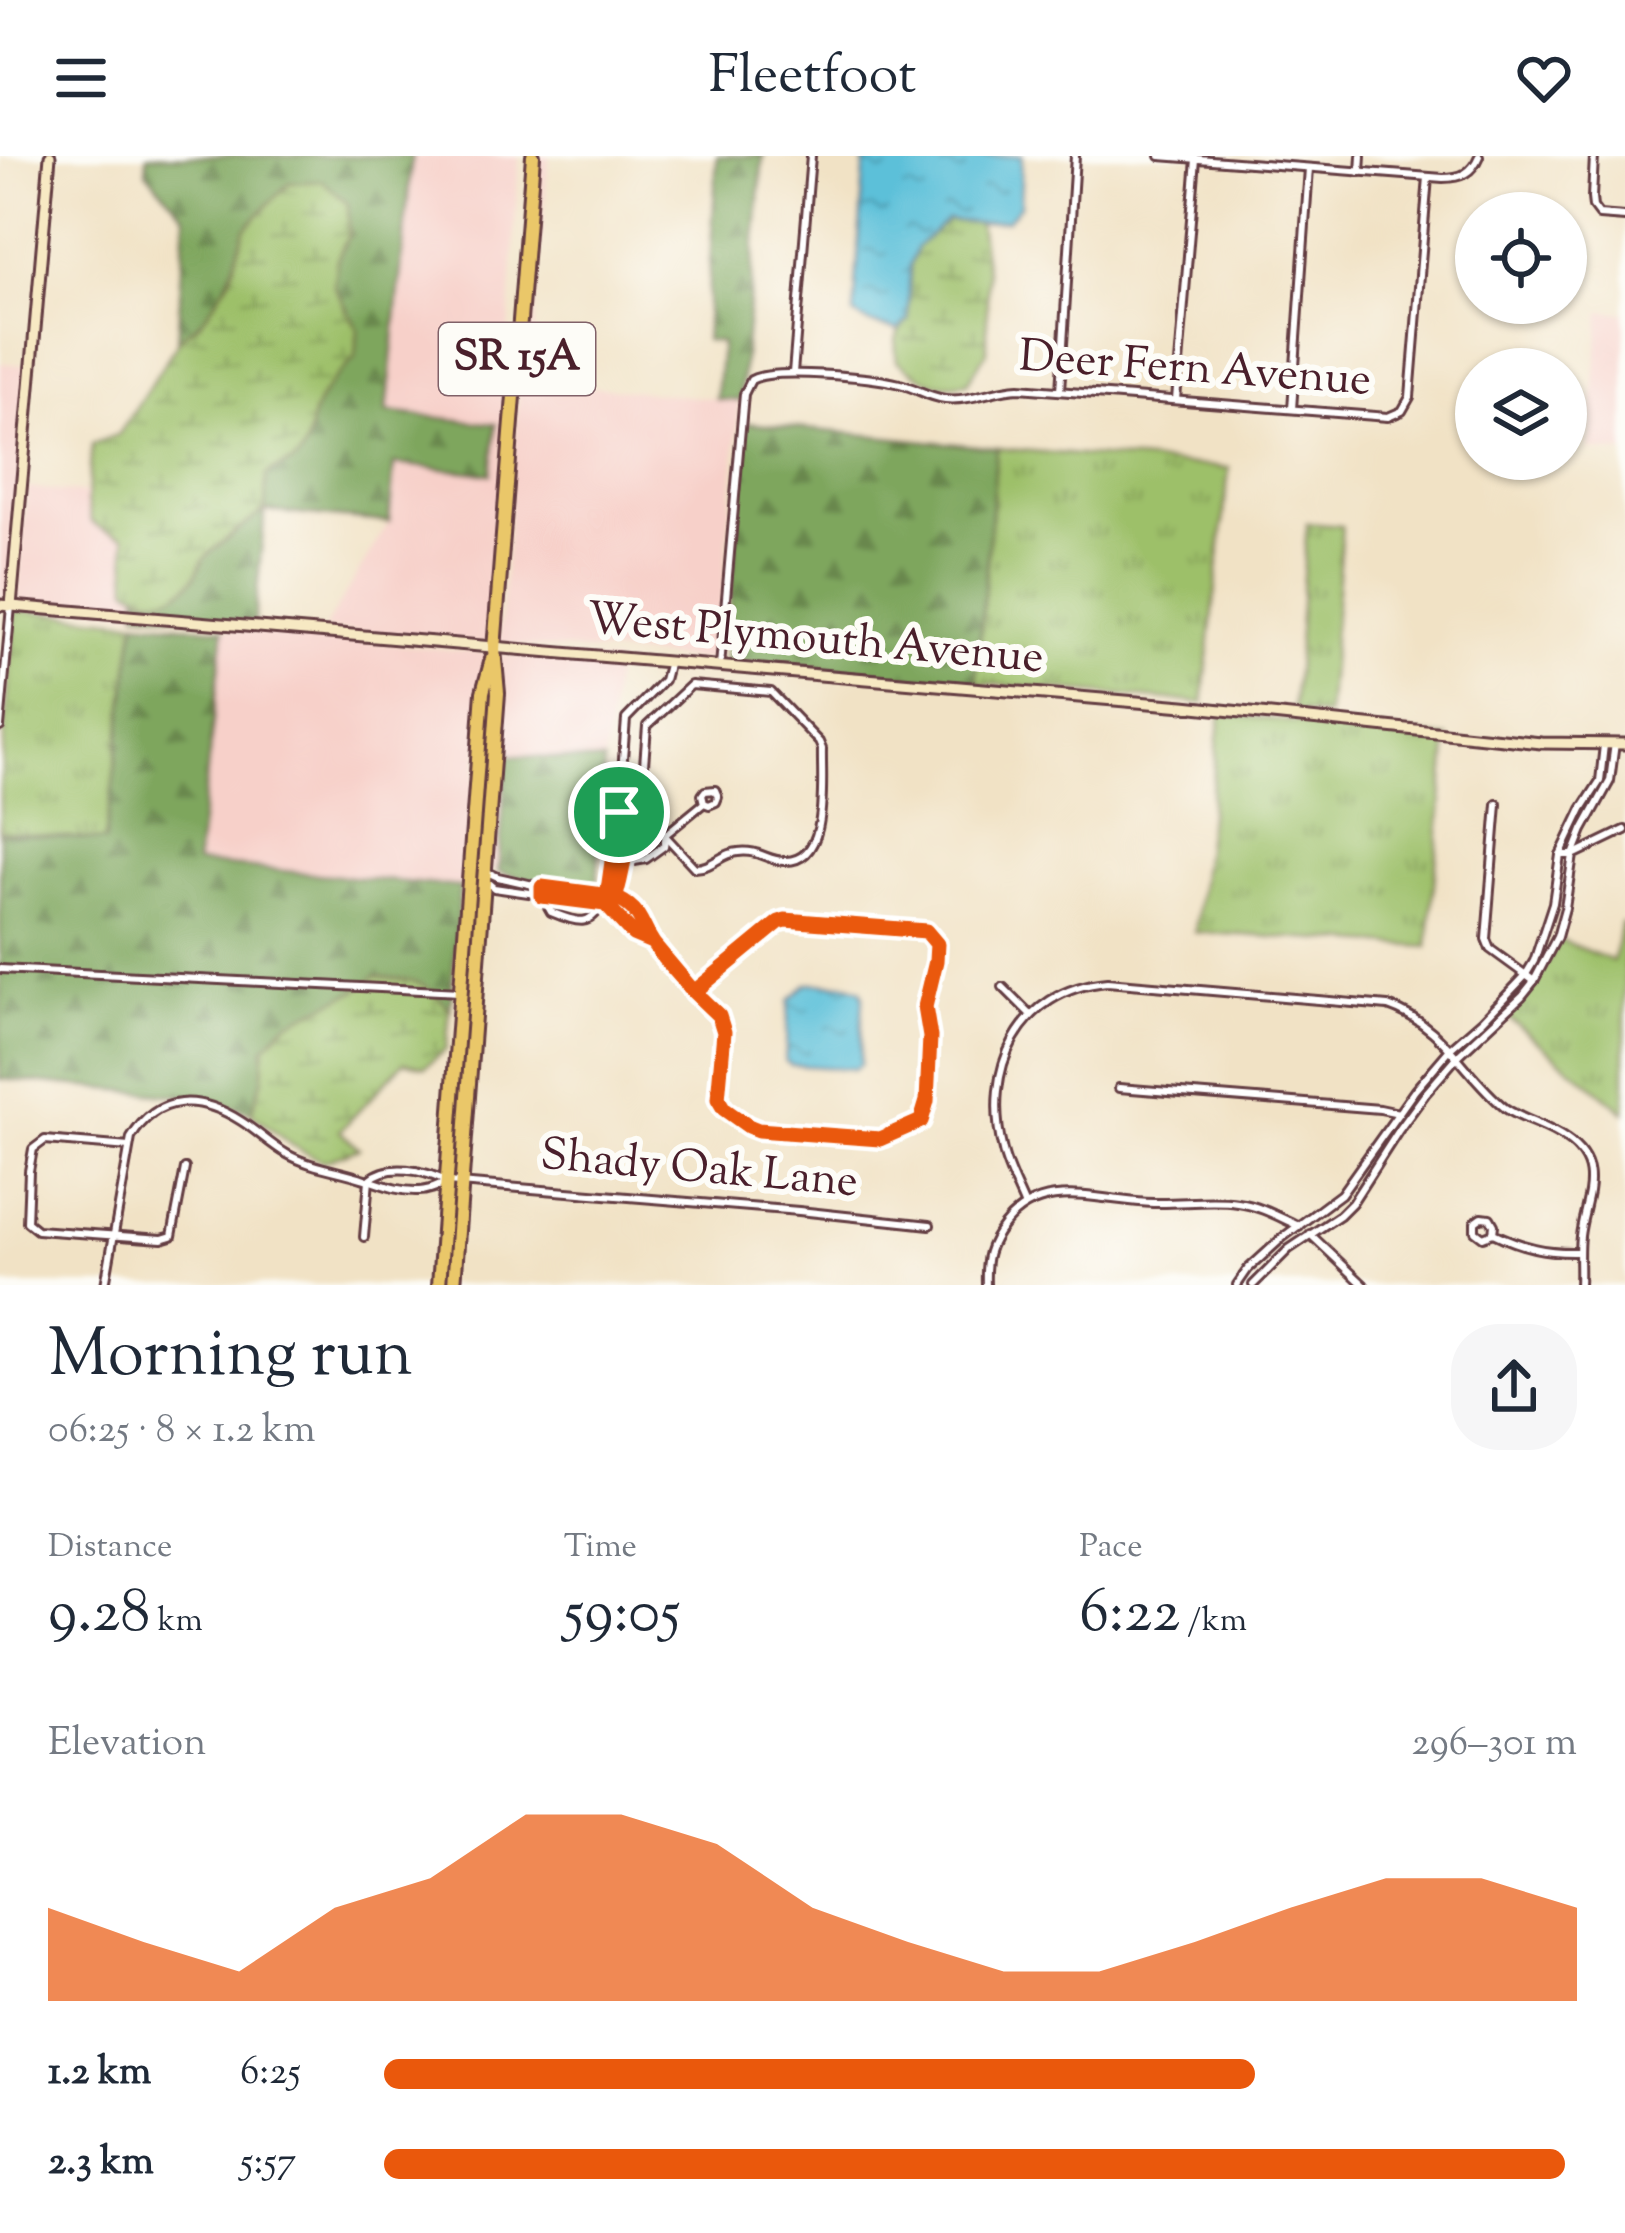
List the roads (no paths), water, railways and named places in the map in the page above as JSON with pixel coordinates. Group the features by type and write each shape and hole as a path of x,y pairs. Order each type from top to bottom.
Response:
{"highway":[{"name":"SR 15A","path":"439,1285 483,692 494,649 533,156"},
{"name":"SR 15A","path":"454,1285 499,693 494,649"},
{"path":"471,855 477,873 485,876"},
{"path":"469,878 483,904"}],"street":[{"path":"0,727 5,605 18,546 50,156"},
{"path":"793,373 811,156"},
{"path":"1060,391 1075,156"},
{"path":"1160,156 1456,178 1466,175 1479,156"},
{"path":"1360,172 1361,156"},
{"path":"1594,156 1593,207 1599,214 1625,217"},
{"path":"1176,400 1196,159"},
{"path":"1292,409 1309,168"},
{"name":"Deer Fern Avenue","path":"720,665 744,394 751,380 793,373 898,383 953,400 1000,389 1060,391 1388,417 1408,405 1428,177"},
{"name":"West Plymouth Avenue","path":"5,605 1184,706 1540,743 1615,743"},
{"path":"618,863 615,849 626,719 664,680 669,661"},
{"path":"691,685 771,692 819,742 819,833 798,858 781,861 738,851 695,868 666,833 641,804 647,726 691,685"},
{"path":"1237,1285 1282,1238 1341,1194 1450,1048 1525,976 1553,903 1561,855 1615,743"},
{"path":"1253,1285 1289,1249 1352,1203 1403,1115 1534,981 1557,937 1573,855 1610,781 1615,743"},
{"path":"615,849 625,850 666,833 704,802"},
{"path":"1497,804 1486,939 1490,949 1534,981"},
{"path":"611,896 608,890 625,850 626,826 619,812"},
{"path":"1561,855 1573,855 1625,830"},
{"path":"618,863 641,860 664,846 666,833"},
{"path":"637,845 641,860"},
{"path":"485,876 494,888 611,896 626,902 643,921 652,942 694,992 719,1016 724,1032 718,1099 748,1126 880,1139 921,1121 927,1101 930,1037 925,1007 937,944 926,931 785,920 694,992"},
{"path":"542,892 605,904 633,934 652,942"},
{"path":"542,892 551,912 581,921 596,916 611,896"},
{"path":"620,920 632,908"},
{"path":"0,969 460,992"},
{"path":"1024,1204 1002,1150 997,1096 1004,1059 1016,1031 1059,995 1107,982 1388,1006 1429,1028 1493,1098 1519,1117 1568,1139 1582,1155 1592,1190 1582,1222 1579,1285"},
{"path":"1003,987 1031,1015"},
{"path":"1119,1088 1379,1109 1403,1115"},
{"path":"105,1285 129,1147 139,1125 156,1110 176,1103 207,1104 288,1155 377,1186 420,1191 446,1182"},
{"path":"129,1147 45,1140 33,1149 27,1222 37,1230 172,1236 185,1168"},
{"path":"400,1171 400,1190"},
{"path":"364,1237 369,1180 375,1174 431,1174 446,1182"},
{"name":"Shady Oak Lane","path":"446,1182 930,1225"},
{"path":"986,1285 989,1244 1016,1209 1057,1196 1079,1195 1253,1206 1310,1234 1364,1285"},
{"path":"1493,1233 1535,1250 1579,1252"}],"water":[{"path":"865,156 1022,156 1020,206 1007,220 947,220 917,247 910,266 908,320 898,330 854,314"},
{"path":"807,983 846,984 861,990 860,1065 854,1069 785,1061 789,1001"}]}
